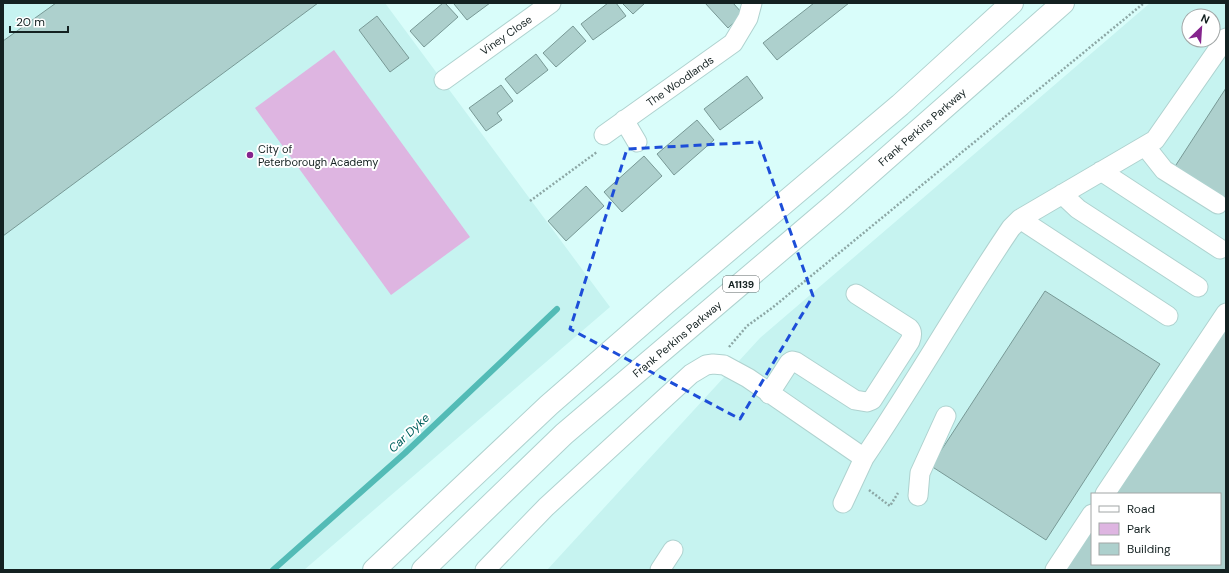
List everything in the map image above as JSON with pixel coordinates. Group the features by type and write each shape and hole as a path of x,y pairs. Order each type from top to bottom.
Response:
{"highway":[{"name":"A1139","path":"374,570 549,405 666,303 900,105 1012,3"},
{"name":"Frank Perkins Parkway","path":"423,570 564,434 836,203 1063,3"},
{"path":"1036,28 1068,3"},
{"path":"436,570 501,494"}],"street":[{"name":"Viney Close","path":"444,80 551,3"},
{"name":"The Woodlands","path":"604,135 733,43 750,11"},
{"path":"843,503 864,458 894,413 961,304 1011,228 1020,219 1155,140 1226,38"},
{"path":"624,120 638,142"},
{"path":"1145,146 1164,170 1218,204"},
{"path":"1102,171 1220,249"},
{"path":"1062,194 1078,209 1198,286"},
{"path":"1020,219 1168,316"},
{"path":"769,394 789,363 796,362 855,400 867,402 872,400 912,336 912,331 856,294"},
{"path":"1106,493 1226,314"},
{"path":"485,570 546,507 691,374 706,365 724,365 748,378 769,394 864,458"},
{"path":"918,496 920,473 946,416"},
{"path":"1055,570 1091,516"},
{"path":"660,570 673,550"}],"path":[{"path":"718,365 725,352 747,326 772,308 1144,3"},
{"path":"530,201 604,146 604,135"},
{"path":"865,495 868,489 890,506 899,492"}],"highlighted area":[{"path":"759,142 813,296 740,419 570,329 627,149"}],"shaded area":[{"name":"City of Peterborough Academy","path":"3,3 385,3 610,307 304,570 3,570"},
{"path":"1150,3 1226,3 1226,570 547,570 760,338"}],"green space":[{"path":"334,50 470,237 391,295 255,108"}],"building":[{"path":"56,3 318,3 3,236 3,41"},
{"path":"443,3 445,3 458,17 424,47 410,31"},
{"path":"490,3 467,20 454,4"},
{"path":"608,3 616,3 626,16 593,40 581,24"},
{"path":"622,3 645,3 633,14"},
{"path":"705,3 733,3 743,14 728,28"},
{"path":"814,3 849,3 777,60 763,43"},
{"path":"377,16 409,58 390,72 359,30"},
{"path":"573,26 586,41 556,67 543,53"},
{"path":"536,54 548,70 517,94 505,79"},
{"path":"747,76 763,98 720,130 704,109"},
{"path":"501,85 513,101 497,113 502,120 486,131 469,108"},
{"path":"1226,88 1226,202 1174,168"},
{"path":"697,120 714,140 674,175 657,154"},
{"path":"644,156 662,176 622,212 604,192"},
{"path":"586,186 604,206 566,241 548,221"},
{"path":"1045,291 1160,364 1046,540 931,466"},
{"path":"1226,317 1226,570 1061,570 1091,525 1091,565 1221,565 1221,493 1112,493"}],"waterway":[{"name":"Car Dyke","path":"273,570 405,453 557,309"}],"place":[{"name":"City of Peterborough Academy","path":"250,155"}]}
